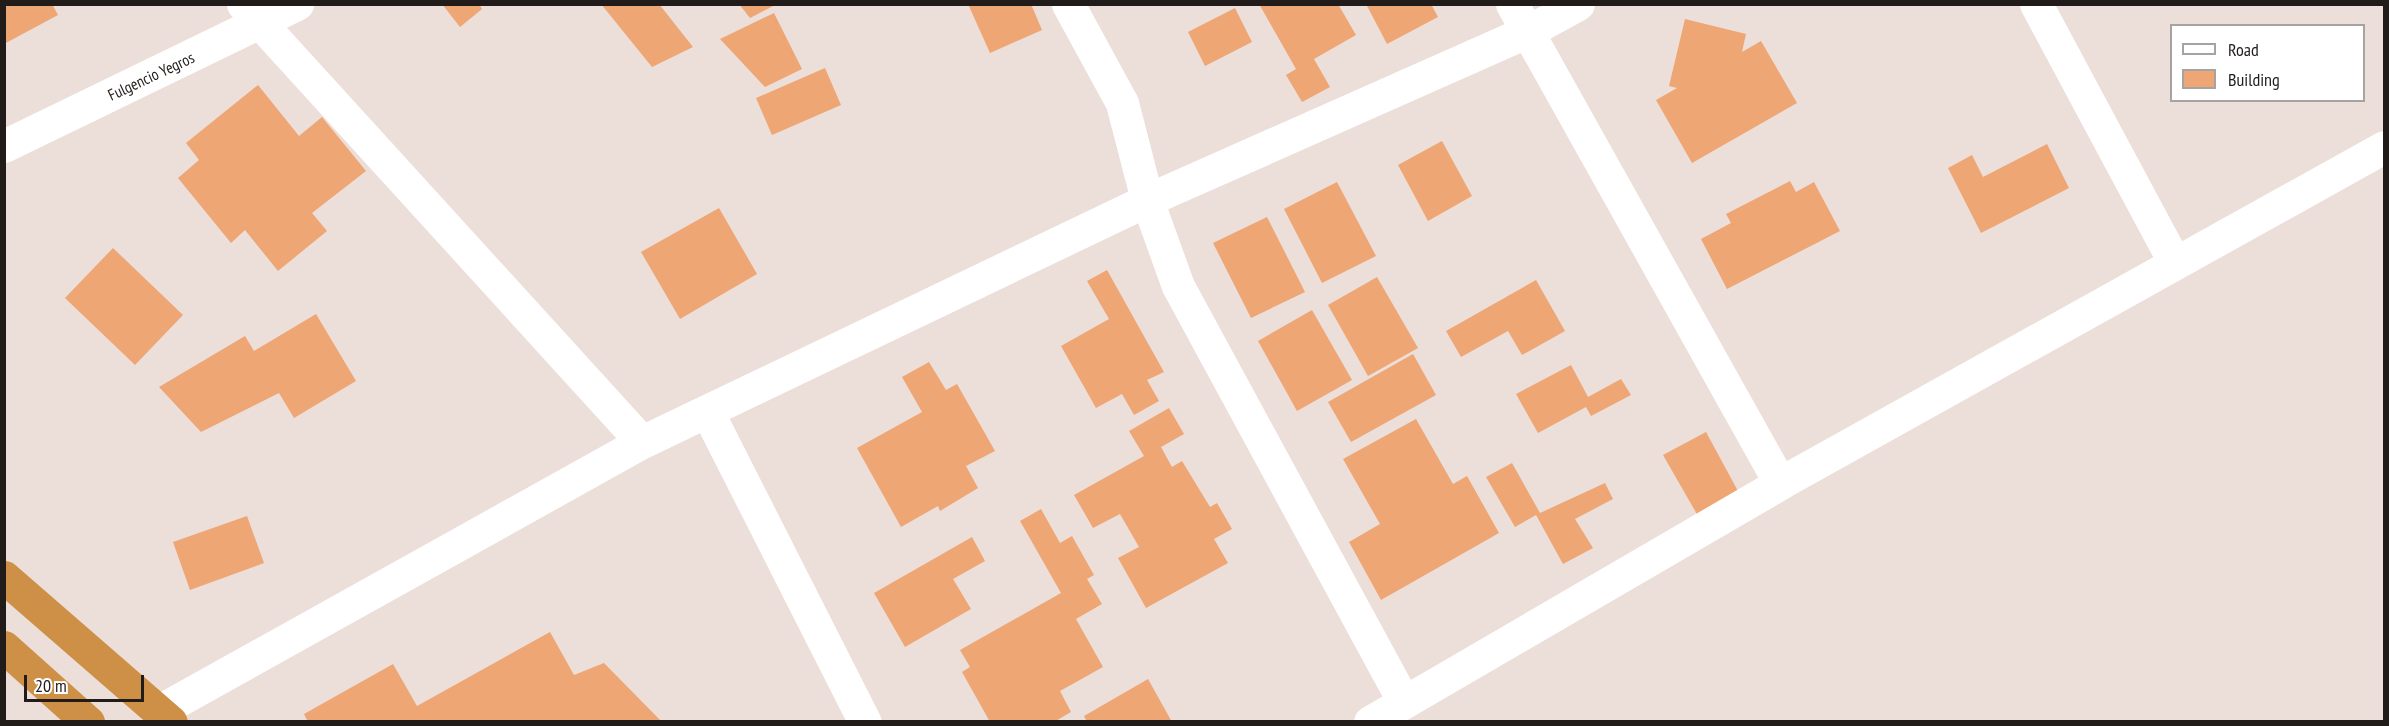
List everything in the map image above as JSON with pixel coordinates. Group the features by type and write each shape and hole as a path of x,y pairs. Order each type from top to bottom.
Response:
{"highway":[{"path":"4,577 165,716"},
{"path":"4,647 88,722"}],"street":[{"name":"Fulgencio Yegros","path":"4,146 252,14 297,4"},
{"path":"1068,4 1122,103 1147,200 1178,286 1403,700"},
{"path":"165,716 642,442 1147,200 1519,18 1578,4"},
{"path":"2036,4 2174,261"},
{"path":"252,14 642,442"},
{"path":"1519,18 1780,483"},
{"path":"1370,722 1403,700 1780,483 2174,261 2385,147"},
{"path":"707,411 865,722"}],"building":[{"path":"4,4 52,4 58,15 4,44"},
{"path":"442,4 479,4 482,9 460,27"},
{"path":"601,4 659,4 693,47 652,67"},
{"path":"739,4 777,4 750,18"},
{"path":"968,4 1031,4 1042,30 990,53"},
{"path":"1259,4 1338,4 1356,35 1314,59 1330,87 1302,102 1286,75 1296,69"},
{"path":"1366,4 1431,4 1438,17 1387,44"},
{"path":"1235,8 1252,42 1205,66 1188,32"},
{"path":"774,13 802,69 765,87 720,39"},
{"path":"1685,19 1746,34 1742,52 1761,41 1797,103 1692,163 1656,100 1677,88 1669,86"},
{"path":"825,68 841,105 772,135 756,98"},
{"path":"258,85 299,136 322,117 366,171 312,213 327,231 278,271 245,230 231,243 178,178 199,160 186,143"},
{"path":"1442,141 1472,196 1428,221 1398,165"},
{"path":"2047,144 2069,188 1981,233 1948,168 1972,155 1983,177"},
{"path":"1790,181 1796,192 1814,182 1840,231 1727,289 1701,239 1731,223 1726,214"},
{"path":"1337,182 1376,256 1322,283 1284,209"},
{"path":"719,208 757,274 680,319 641,252"},
{"path":"1267,217 1305,292 1251,318 1213,243"},
{"path":"113,248 183,315 135,365 65,298"},
{"path":"1107,270 1164,372 1147,380 1159,401 1134,415 1122,394 1096,408 1061,346 1109,319 1087,281"},
{"path":"1377,277 1418,348 1368,376 1328,305"},
{"path":"1536,280 1565,331 1522,355 1508,331 1461,357 1446,331"},
{"path":"1312,310 1352,380 1297,411 1258,341"},
{"path":"316,314 356,381 294,418 279,393 201,432 159,387 245,336 254,351"},
{"path":"1413,354 1436,395 1351,442 1328,402"},
{"path":"929,362 946,390 957,384 995,451 966,466 978,488 940,511 938,506 901,527 857,448 922,412 902,377"},
{"path":"1571,365 1588,397 1621,379 1631,395 1591,416 1586,407 1538,433 1516,394"},
{"path":"1169,408 1184,434 1161,447 1172,467 1182,461 1210,507 1217,503 1232,529 1214,539 1228,563 1146,608 1118,558 1139,547 1120,514 1093,528 1074,495 1144,456 1129,431"},
{"path":"1416,419 1453,484 1467,476 1499,533 1381,600 1349,542 1380,524 1343,459"},
{"path":"1706,432 1739,493 1698,516 1663,455"},
{"path":"1512,463 1540,513 1605,483 1613,499 1575,519 1593,548 1563,564 1536,515 1515,527 1486,477"},
{"path":"1041,509 1060,543 1072,536 1094,575 1087,579 1102,604 1076,619 1103,667 1060,691 1071,712 1054,722 990,722 962,672 970,667 960,650 1061,593 1020,521"},
{"path":"247,516 264,563 190,590 173,542"},
{"path":"972,537 985,561 953,579 971,609 905,647 874,593"},
{"path":"550,632 574,675 604,663 662,722 308,722 304,714 393,664 417,706"},
{"path":"1148,679 1172,722 1087,722 1084,716"}]}
